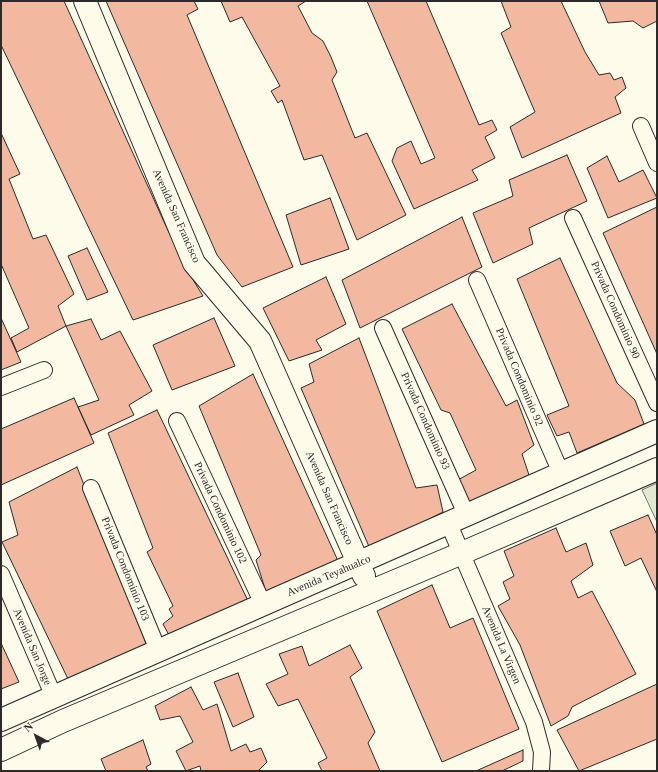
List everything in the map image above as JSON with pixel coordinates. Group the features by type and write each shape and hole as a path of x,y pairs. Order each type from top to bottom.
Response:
{"main road":[{"name":"Avenida San Francisco","path":"85,1 194,263 260,341 370,592"},
{"name":"Avenida Teyahualco","path":"1,720 657,431"},
{"path":"1,750 62,721 370,592 657,469"}],"street":[{"path":"641,126 657,163"},
{"name":"Privada Condominio 90","path":"573,218 657,403"},
{"name":"Privada Condominio 92","path":"477,280 561,473"},
{"name":"Privada Condominio 93","path":"383,328 457,518"},
{"path":"1,387 44,370"},
{"name":"Privada Condominio 102","path":"176,421 263,604"},
{"name":"Privada Condominio 103","path":"91,488 158,650"},
{"name":"Avenida La Virgen","path":"457,518 462,553 534,722 542,752 540,771"},
{"name":"Avenida San Jorge","path":"1,574 54,697"}],"green space":[{"path":"657,483 657,522 642,490"}],"building":[{"path":"1,1 64,1 165,224 187,270 203,296 133,320 1,45"},
{"path":"106,1 194,1 198,9 187,15 293,267 242,287 217,255"},
{"path":"221,1 306,1 298,6 312,33 323,41 331,57 337,72 332,80 355,138 367,133 406,215 357,240 322,155 304,160 282,100 278,103 271,91 280,86 242,17 230,22"},
{"path":"367,1 426,1 479,125 492,120 497,130 485,137 495,158 472,170 478,180 414,209 392,161 397,148 411,141 421,164 435,158"},
{"path":"501,1 561,1 585,52 599,75 610,73 614,80 622,77 626,88 615,97 621,113 522,158 510,127 535,112 501,33 511,27"},
{"path":"599,1 657,1 657,21 643,28 633,21 608,23"},
{"path":"1,133 20,174 9,179 33,239 46,235 74,294 58,306 66,326 17,352 11,338 29,328 1,264"},
{"path":"567,155 587,201 529,228 533,244 493,263 473,213 513,196 509,180"},
{"path":"607,156 619,182 643,170 657,198 608,218 587,168"},
{"path":"330,198 349,249 301,265 286,215"},
{"path":"657,207 657,354 603,233"},
{"path":"462,217 482,267 360,328 342,280"},
{"path":"87,248 108,292 87,300 68,256"},
{"path":"560,258 617,383 635,400 644,424 577,453 569,432 557,436 547,415 569,406 517,279"},
{"path":"326,277 346,324 316,340 322,350 289,361 263,308"},
{"path":"452,304 506,406 517,400 534,445 522,454 529,475 467,505 456,481 476,470 450,413 441,410 402,329"},
{"path":"1,318 21,362 1,370"},
{"path":"214,318 235,366 172,390 153,345"},
{"path":"91,319 101,340 120,331 152,391 129,405 134,415 91,435 78,407 99,400 66,326"},
{"path":"359,338 416,488 437,485 443,512 370,549 301,388 314,382 309,364"},
{"path":"253,374 339,563 267,595 256,560 261,555 199,406"},
{"path":"74,398 94,443 1,485 1,429"},
{"path":"157,410 249,603 170,637 163,624 173,616 169,609 173,606 147,552 153,548 108,433"},
{"path":"77,467 147,646 68,679 2,542 18,535 9,502"},
{"path":"648,515 657,535 657,592 641,558 625,566 610,531"},
{"path":"556,528 566,552 586,543 593,565 571,581 578,598 592,591 636,674 572,707 568,716 551,726 520,645 498,606 510,599 503,582 514,576 504,551"},
{"path":"432,585 450,628 473,618 519,729 442,762 377,611"},
{"path":"1,643 19,682 1,689"},
{"path":"350,645 362,668 350,677 375,732 368,743 380,771 322,771 318,763 327,758 298,699 278,706 266,684 288,674 279,654 302,646 309,666"},
{"path":"238,673 254,717 233,727 214,682"},
{"path":"657,684 657,739 579,771 557,730"},
{"path":"191,687 203,710 217,704 231,751 246,744 250,752 261,748 267,762 258,771 201,771 200,766 186,771 176,751 193,742 180,716 160,720 155,706"},
{"path":"143,740 151,764 146,767 148,771 106,771 101,759"},
{"path":"523,750 523,761 502,771 476,771"}]}
